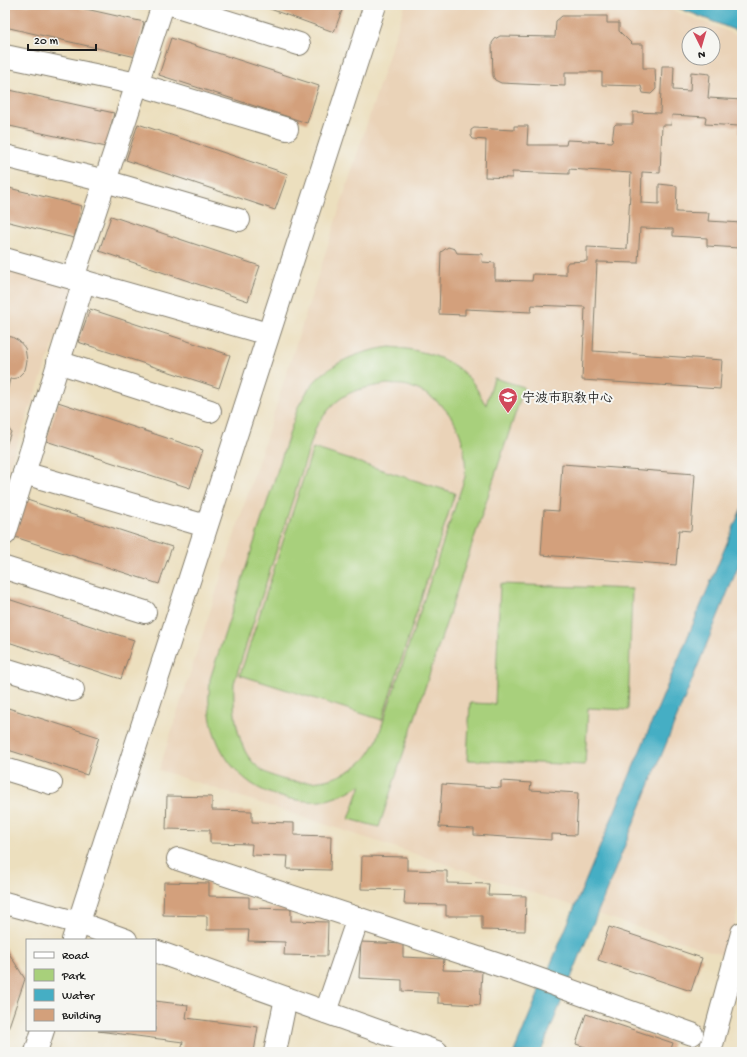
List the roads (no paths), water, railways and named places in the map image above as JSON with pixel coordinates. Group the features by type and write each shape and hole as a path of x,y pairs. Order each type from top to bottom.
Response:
{"street":[{"path":"5,534 10,503 24,473 58,362 105,180 163,5"},
{"path":"174,5 299,44"},
{"path":"76,932 375,5"},
{"path":"5,56 137,84 287,129"},
{"path":"5,156 105,180 239,220"},
{"path":"5,259 268,334"},
{"path":"58,362 210,411"},
{"path":"24,473 206,526"},
{"path":"5,568 145,612"},
{"path":"5,669 73,690"},
{"path":"5,769 51,783"},
{"path":"178,858 536,978 692,1034"},
{"path":"5,903 76,932 120,939"},
{"path":"326,1012 358,918"},
{"path":"710,1052 742,933"},
{"path":"156,950 437,1052"},
{"path":"275,1052 286,998"},
{"path":"36,1052 43,1031"}],"water":[{"path":"671,5 742,5 742,33"},
{"path":"742,507 742,557 541,1052 514,1052"}],"place":[{"name":"宁波市职教中心","path":"508,414"}]}
